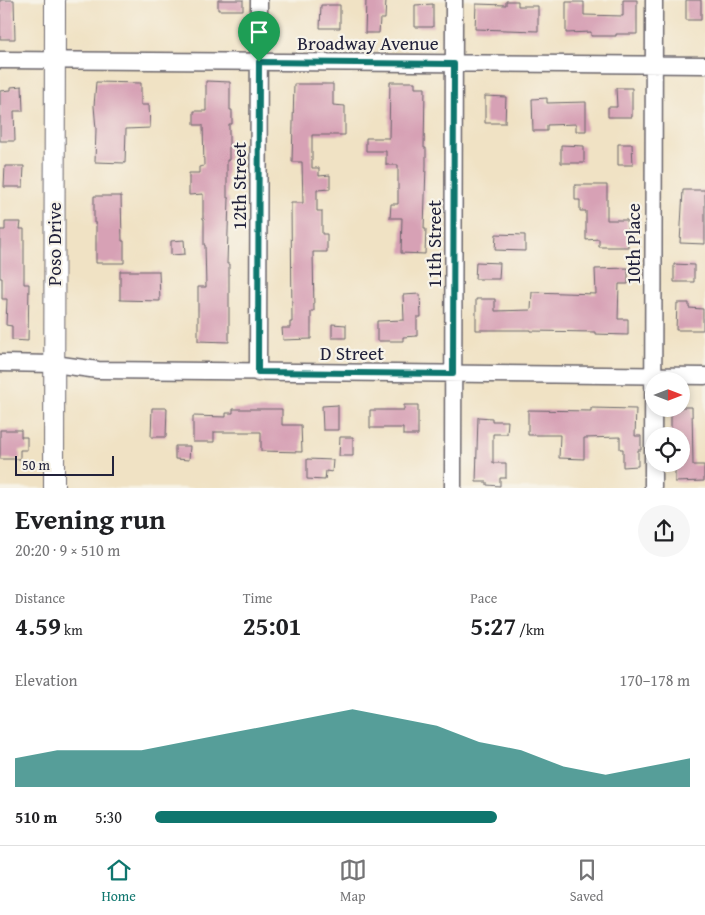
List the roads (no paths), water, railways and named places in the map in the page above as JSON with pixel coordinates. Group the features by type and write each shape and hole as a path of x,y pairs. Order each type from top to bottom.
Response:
{"main road":[{"name":"Poso Drive","path":"54,488 55,0"}],"street":[{"name":"12th Street","path":"258,372 259,0"},
{"name":"11th Street","path":"453,488 454,0"},
{"name":"10th Place","path":"653,372 654,0"},
{"name":"Broadway Avenue","path":"0,60 705,65"},
{"name":"D Street","path":"0,363 54,364 98,370 645,375"},
{"name":"D Street","path":"690,376 705,376"},
{"name":"10th Place","path":"653,418 653,488"}]}
